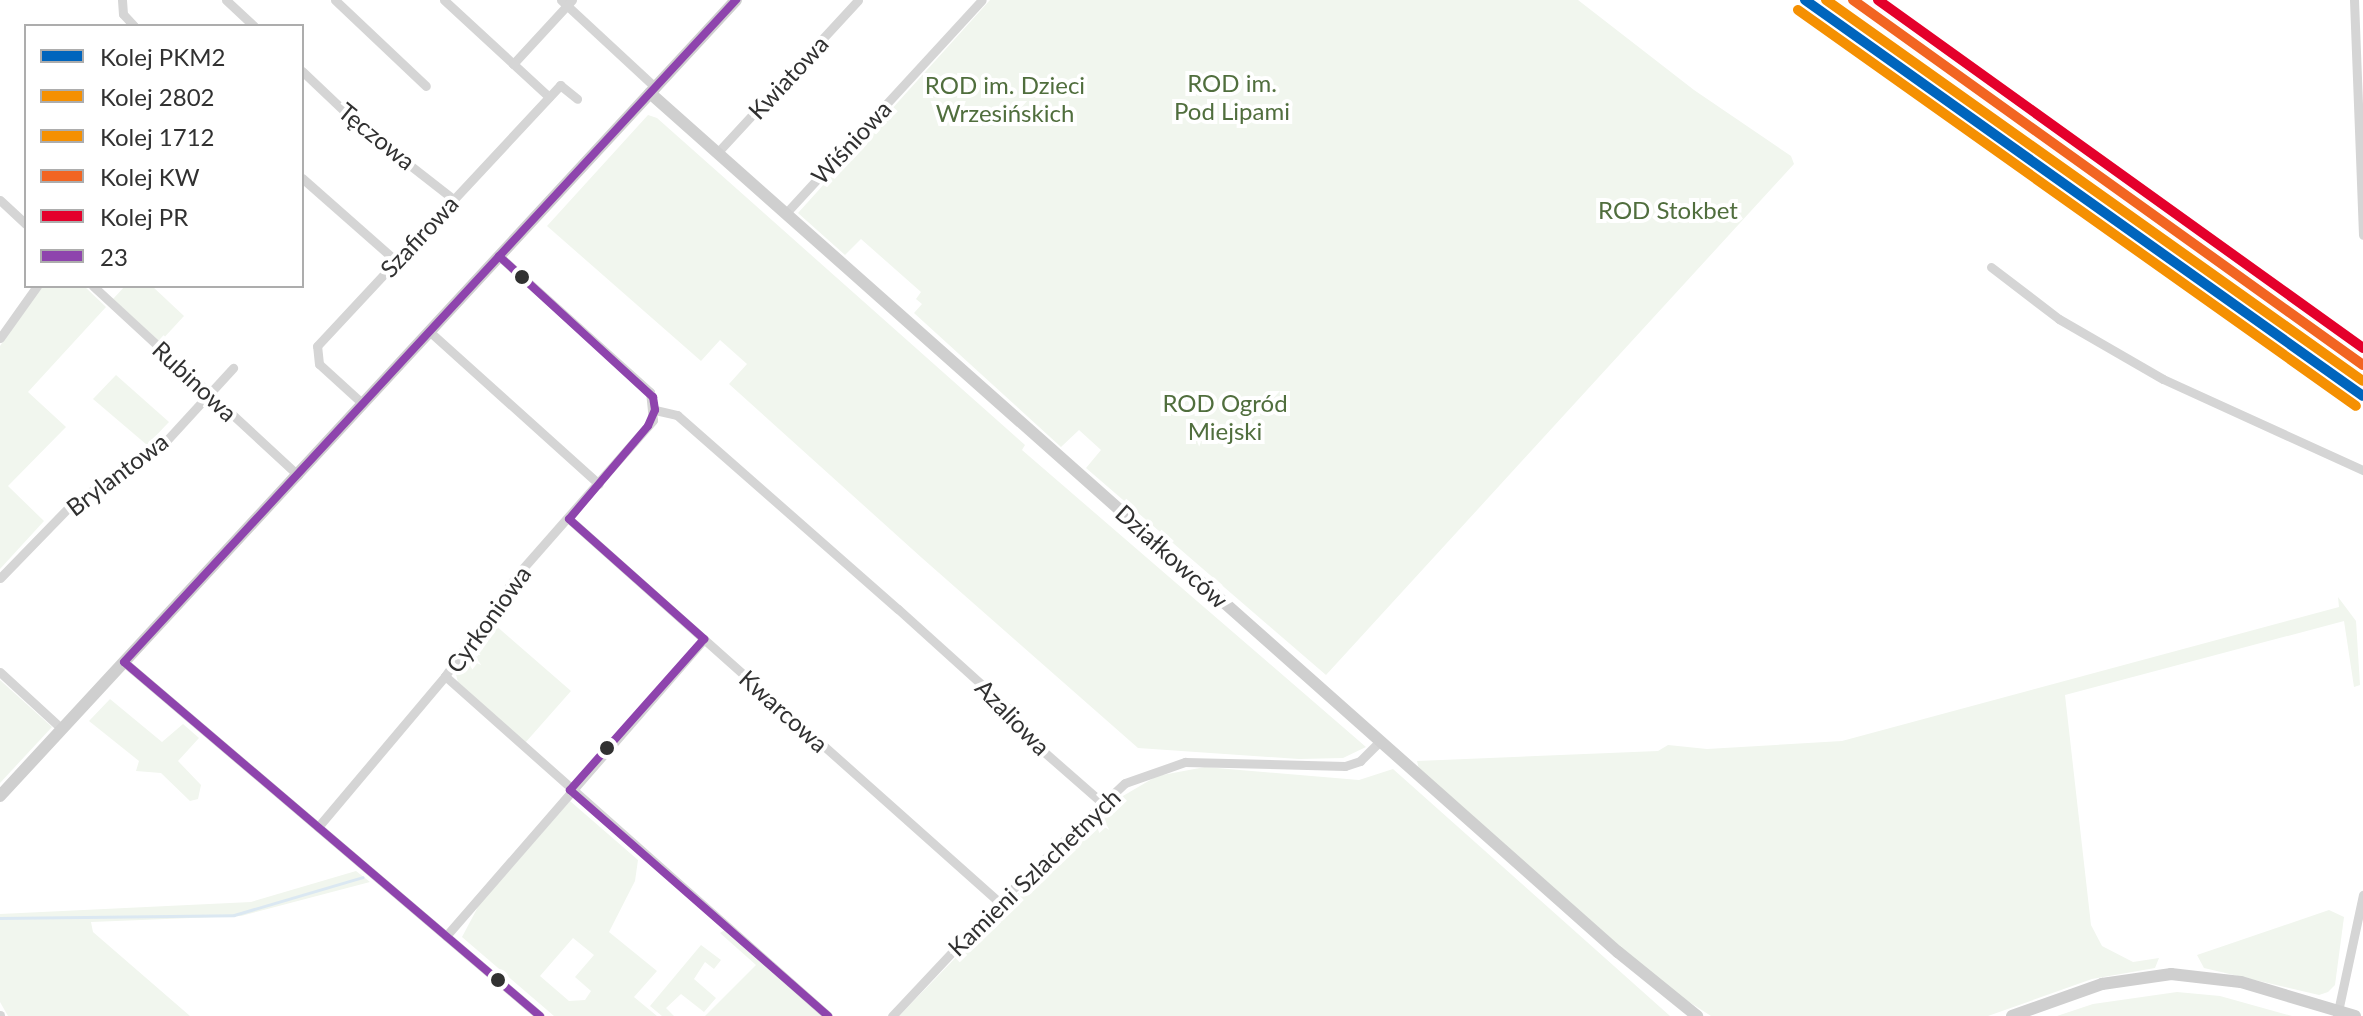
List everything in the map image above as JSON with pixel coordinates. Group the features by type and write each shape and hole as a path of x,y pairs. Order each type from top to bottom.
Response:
{"street":[{"path":"122,0 123,14 132,24"},
{"path":"226,0 252,24"},
{"path":"335,0 426,86"},
{"path":"444,0 549,97 560,85 577,99"},
{"path":"0,796 736,0"},
{"name":"Kwiatowa","path":"717,153 858,0"},
{"name":"Wiśniowa","path":"786,213 982,0"},
{"path":"2354,0 2363,235"},
{"path":"513,64 567,2 652,90"},
{"name":"Tęczowa","path":"304,73 361,127 453,199"},
{"name":"Działkowców","path":"652,90 717,153 1380,741 1697,1016"},
{"name":"Szafirowa","path":"363,404 319,364 314,352 549,97"},
{"path":"304,180 396,261"},
{"path":"0,200 24,222"},
{"path":"499,256 650,392 655,410"},
{"path":"1991,267 2059,319 2163,379 2363,470"},
{"path":"0,338 36,288"},
{"name":"Rubinowa","path":"95,288 298,475"},
{"path":"430,332 599,484"},
{"name":"Brylantowa","path":"0,578 71,505 144,459 233,368"},
{"name":"Cyrkoniowa","path":"318,827 445,676 517,575 648,426 655,410"},
{"name":"Azaliowa","path":"655,410 677,415 875,588 1011,711 1027,737 1100,801"},
{"name":"Kwarcowa","path":"569,519 999,902"},
{"path":"446,936 704,639"},
{"path":"124,662 540,1016"},
{"path":"0,672 62,729"},
{"path":"445,676 828,1016"},
{"name":"Kamieni Szlachetnych","path":"892,1016 1100,801 1125,783 1185,762 1331,768 1360,761 1380,741"},
{"path":"2338,1014 2363,895"},
{"path":"2012,1016 2102,984 2171,974 2241,982 2338,1014 2355,1016"}],"green space":[{"path":"990,0 1578,0 1694,90 1791,156 1794,164 1326,675 1086,468 1101,450 1079,430 1061,447 914,313 922,304 916,299 921,292 861,239 845,255 798,213"},
{"path":"648,115 657,118 1025,445 1022,450 1366,747 1343,758 1299,759 1138,748 922,558 729,384 747,364 720,340 701,361 547,226"},
{"path":"41,288 86,288 106,307 28,392 66,427 8,486 44,521 0,569 0,346"},
{"path":"123,288 154,288 184,316 160,342 113,299"},
{"path":"116,375 169,422 147,445 93,399"},
{"path":"515,585 519,588 494,624 571,691 525,743 458,682 455,671"},
{"path":"2338,597 2356,621 2360,685 2354,687 2344,621 2065,695 2091,925 2102,946 2133,962 2159,958 2155,968 2092,979 1988,1016 1711,1016 1666,987 1419,769 1417,761 1658,751 1668,745 1707,749 1842,741 2339,607"},
{"path":"0,680 52,727 0,783"},
{"path":"110,699 162,742 183,724 199,738 178,761 201,785 198,799 190,801 161,773 136,771 139,761 89,721"},
{"path":"1205,767 1359,780 1393,769 1670,1016 899,1016 1099,810 1157,776"},
{"path":"570,801 638,860 635,881 609,932 657,971 634,997 657,1016 554,1016 462,937 479,905","holes":["573,938 594,955 575,977 591,991 585,1000 569,1001 540,976"]},
{"path":"356,871 370,882 241,916 91,922 93,932 190,1016 8,1016 0,1002 0,914 251,902"},
{"path":"2329,910 2344,917 2335,985 2328,992 2319,995 2204,968 2197,955"},
{"path":"725,930 825,1016 705,1016 756,965 720,933"},
{"path":"701,945 721,960 714,969 705,962 694,979 716,998 704,1012 681,994 666,1008 674,1016 662,1016 650,1006"},
{"path":"2177,992 2220,996 2292,1016 2057,1016 2093,1004"}],"waterway":[{"path":"0,918 234,915 363,877"}],"rail line":[{"name":"PKM2","path":"1805,0 2363,396"},
{"name":"1712","path":"1826,0 2363,381"},
{"name":"KW","path":"1853,0 2363,365"},
{"name":"PR","path":"1878,0 2363,348"},
{"name":"2802","path":"1798,10 2356,406"}],"transit line":[{"name":"23","path":"540,1016 124,662 736,0"},
{"name":"23","path":"499,256 653,397 655,410 648,426 569,519 704,639 570,790 828,1016"}],"park label":[{"name":"ROD im. Pod Lipami","path":"1232,97"},
{"name":"ROD im. Dzieci Wrzesińskich","path":"1005,99"},
{"name":"ROD Stokbet","path":"1668,210"},
{"name":"ROD Ogród Miejski","path":"1225,417"}]}
